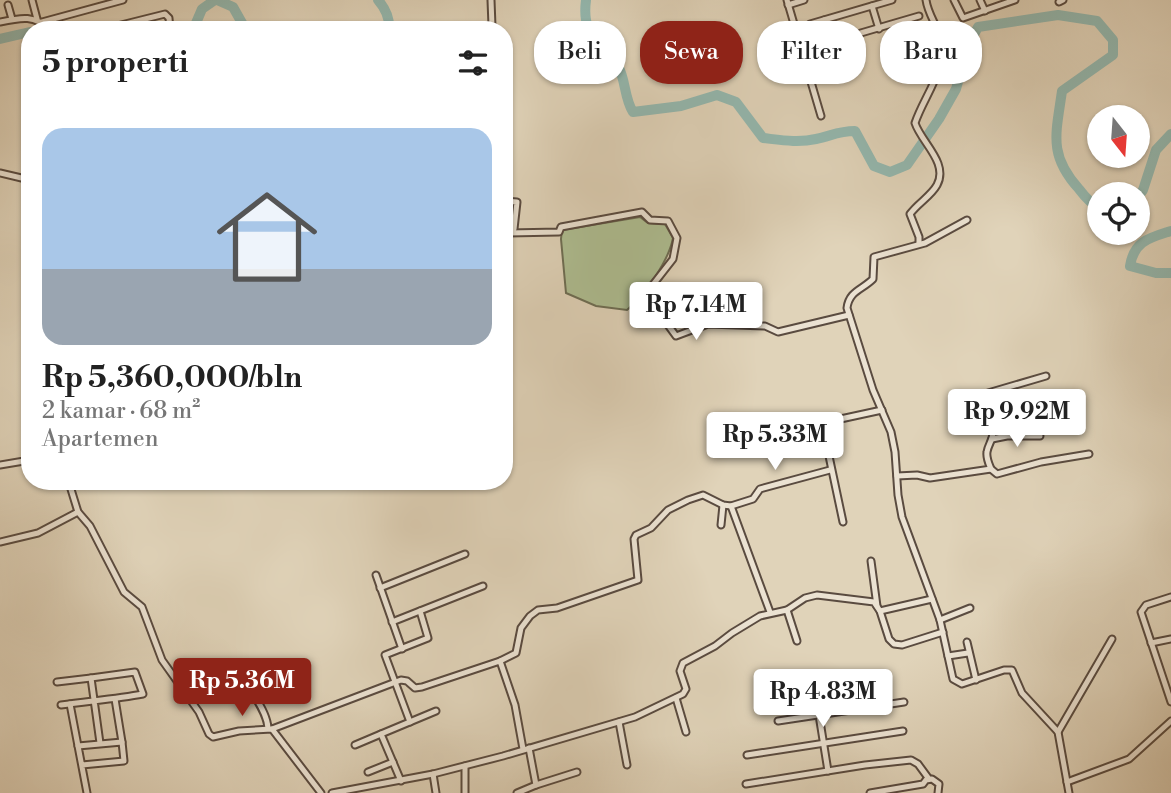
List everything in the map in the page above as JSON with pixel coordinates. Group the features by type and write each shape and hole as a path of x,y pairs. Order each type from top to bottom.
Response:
{"street":[{"path":"32,0 39,20"},
{"path":"0,22 12,19 39,20 123,0"},
{"path":"491,0 492,21"},
{"path":"793,21 788,2 804,0"},
{"path":"820,21 892,0"},
{"path":"919,243 910,214 940,178 938,162 920,135 915,120 935,84 941,47 926,0"},
{"path":"954,0 963,18 1012,1"},
{"path":"980,0 985,11"},
{"path":"8,5 12,19"},
{"path":"872,6 879,29"},
{"path":"135,21 165,13 169,21"},
{"path":"866,32 919,16"},
{"path":"811,84 821,116"},
{"path":"0,173 21,178"},
{"path":"513,202 517,202 514,229"},
{"path":"513,233 559,232 561,227 642,212 650,220 668,221 677,238 673,259 648,291 652,303 676,336 708,324 765,326 778,332 849,315"},
{"path":"967,220 934,239 874,257 873,279 849,298 847,308 873,390 891,432 902,517 940,620 955,681 962,684 1011,669 1025,698 1058,732 1069,793"},
{"path":"990,469 987,452 992,439 990,424 979,410 977,399 1046,376"},
{"path":"844,522 830,470 822,423 882,410"},
{"path":"992,439 1040,436"},
{"path":"897,476 917,475 930,478 990,469 997,474 1041,461 1089,454"},
{"path":"0,465 21,462"},
{"path":"71,490 78,512 90,527 121,588 142,607 162,660 199,712 210,736 270,729 395,682 405,680 415,688 422,687 500,661 516,653 521,628 538,610 557,608 638,580 634,539 636,535 651,528 668,510 703,495 731,506 752,499 760,489 830,470"},
{"path":"720,525 723,505"},
{"path":"731,506 770,612"},
{"path":"0,542 44,531 78,512"},
{"path":"380,588 465,554"},
{"path":"871,561 878,608 889,639 902,645 943,632"},
{"path":"376,575 401,649"},
{"path":"392,622 483,586"},
{"path":"332,793 433,774 619,722 683,694 686,689 680,671 683,663 715,646 746,623 770,612 787,610 813,595 866,600 878,608 932,599"},
{"path":"1171,597 1146,605 1141,610 1171,702"},
{"path":"940,620 970,608"},
{"path":"787,610 797,641"},
{"path":"410,722 385,655 428,638 420,611"},
{"path":"1058,732 1112,639"},
{"path":"1151,643 1171,639"},
{"path":"967,642 976,680"},
{"path":"948,656 968,653"},
{"path":"500,661 515,705 536,785"},
{"path":"57,682 135,672 143,694 61,705"},
{"path":"227,672 239,676 266,715 270,729 321,793"},
{"path":"91,678 100,743"},
{"path":"676,698 686,732"},
{"path":"115,699 124,761"},
{"path":"778,721 904,702"},
{"path":"70,704 87,793"},
{"path":"355,745 436,711"},
{"path":"819,715 828,771"},
{"path":"1067,782 1129,759 1171,721"},
{"path":"619,722 627,765"},
{"path":"747,755 903,731"},
{"path":"381,734 401,781"},
{"path":"78,746 122,742"},
{"path":"746,784 911,760 918,764 929,779 939,784 938,793"},
{"path":"82,765 132,761"},
{"path":"368,772 393,762"},
{"path":"465,766 465,793"},
{"path":"517,793 577,772"},
{"path":"433,774 436,793"},
{"path":"870,793 923,784 929,779"},
{"path":"923,784 923,792"}],"green space":[{"path":"640,217 648,223 665,224 673,238 661,266 634,304 627,310 596,306 566,293 562,230"}],"waterway":[{"path":"197,21 202,9 215,0"},
{"path":"217,0 233,7 241,21"},
{"path":"378,0 389,21"},
{"path":"586,0 585,13 590,31 618,66 633,112 681,106 717,95 736,102 763,138 803,141 855,131 874,166 890,172 907,165 939,119 956,89 968,46 978,27 1058,15 1097,21 1113,40 1113,55 1062,91 1057,132 1058,154 1062,165 1087,199"},
{"path":"0,39 21,34"},
{"path":"1146,182 1156,150 1171,134"},
{"path":"1171,231 1139,246 1130,266 1156,273 1171,273"}]}
